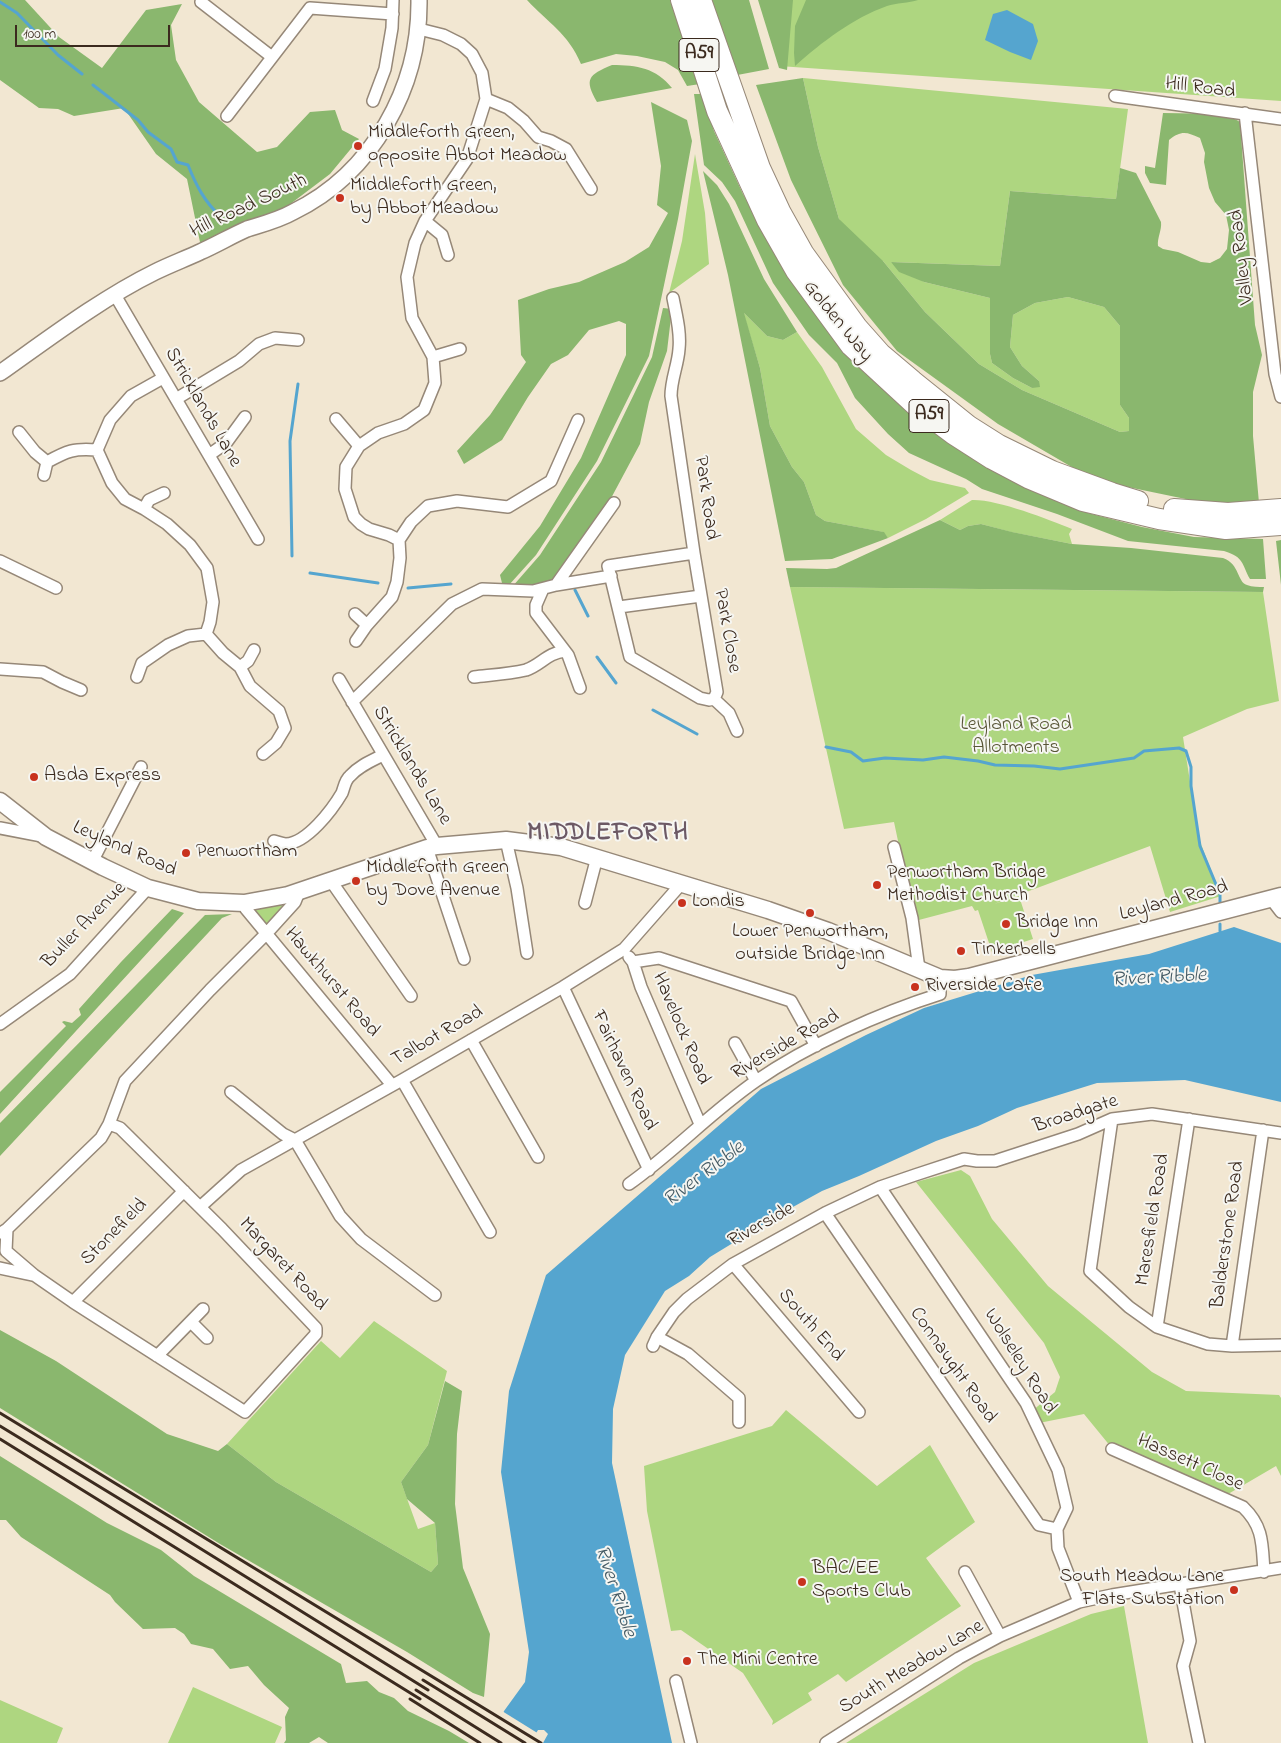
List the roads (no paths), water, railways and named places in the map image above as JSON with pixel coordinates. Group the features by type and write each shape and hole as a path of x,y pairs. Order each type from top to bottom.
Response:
{"highway":[{"name":"Golden Way","path":"681,0 717,111 767,220 781,246 796,271 851,346 917,407 953,434 992,459 1028,478 1083,501 1159,519 1226,529 1281,524"},
{"name":"Golden Way","path":"701,0 760,168 780,211 804,254 857,327 881,354 969,426 999,445 1052,471 1112,493 1164,508 1228,513 1281,508"}],"main road":[{"name":"Leyland Road","path":"0,801 46,837 92,862 148,888 198,901 244,903 298,892 432,847 506,840 561,847 768,910 828,931 940,978 955,979 969,977 1276,897"}],"street":[{"path":"373,101 386,69 394,14 393,0"},
{"name":"Hill Road South","path":"0,373 115,295 154,272 246,230 293,213 324,194 351,172 374,144 393,114 412,66 419,29 420,0"},
{"path":"201,2 272,57"},
{"path":"227,116 310,4 394,14"},
{"path":"400,540 370,529 354,517 345,489 346,467 359,446 378,433 404,424 424,410 435,383 433,357 412,318 407,277 415,243 425,221 467,159 486,99 482,73 472,54 460,44 443,35 419,29"},
{"name":"Hill Road","path":"1115,96 1281,119"},
{"path":"486,99 508,108 524,121 538,137 566,149 591,189"},
{"name":"Valley Road","path":"1245,113 1275,374 1281,397"},
{"path":"425,221 442,235 448,255"},
{"name":"Stricklands Lane","path":"115,295 258,539"},
{"name":"Park Road","path":"611,576 608,566 694,553 671,396 671,382 680,341 673,298"},
{"path":"176,399 239,361 259,344 275,338 298,340"},
{"path":"433,357 460,349"},
{"path":"163,378 131,396 110,420 97,450 112,483 125,499 167,524 190,545 207,568 213,602 206,634"},
{"path":"209,455 226,443 244,417"},
{"path":"336,419 359,446"},
{"path":"356,641 367,625 392,597 397,582 400,540 411,522 428,506 457,501 508,508 551,481 578,420"},
{"path":"19,432 34,452 47,462"},
{"path":"47,462 78,448 97,450"},
{"path":"44,475 47,462"},
{"path":"144,509 150,500 164,493"},
{"path":"556,585 614,503"},
{"name":"Park Close","path":"611,576 630,657 700,698 714,699 718,692 694,553"},
{"path":"0,561 56,588"},
{"path":"352,702 452,604 482,589 533,591 556,585 611,576"},
{"path":"543,588 536,605 536,614 571,662 580,688"},
{"path":"619,607 701,596"},
{"path":"355,614 367,625"},
{"path":"206,634 223,653 240,667 250,686 279,711 285,728 276,743 263,754"},
{"path":"137,677 142,663 168,645 188,636 206,634"},
{"path":"240,667 248,661 254,650"},
{"path":"474,677 524,670 533,667 556,652 565,652"},
{"path":"0,669 43,672 81,690"},
{"name":"Stricklands Lane","path":"339,679 432,847 464,959"},
{"path":"714,699 729,713 737,731"},
{"path":"274,841 286,844 298,841 311,831 331,811 343,791 348,777 359,767 382,755"},
{"path":"92,862 141,767"},
{"path":"0,828 46,837"},
{"path":"506,840 517,888 527,953"},
{"path":"894,847 912,918 918,969"},
{"path":"585,903 597,857"},
{"path":"331,881 411,996"},
{"name":"Talbot Road","path":"200,1207 241,1170 562,987 624,949 682,883"},
{"name":"Buller Avenue","path":"0,1024 70,974 148,888"},
{"name":"Margaret Road","path":"109,1124 120,1128 200,1207 310,1322 317,1332 245,1412 34,1275 6,1251 4,1232 101,1138 109,1124 125,1081 266,934 295,902 298,892"},
{"path":"1276,897 1281,912"},
{"name":"Hawkhurst Road","path":"244,903 246,909 266,934 397,1082 490,1232"},
{"name":"Havelock Road","path":"624,949 633,962 641,987 700,1124"},
{"path":"633,962 659,958 790,1001 816,1046"},
{"name":"Riverside Road","path":"629,1184 649,1170 700,1124 756,1081 816,1046 897,1009 940,994 940,978"},
{"name":"Fairhaven Road","path":"562,987 649,1170"},
{"path":"470,1040 538,1158"},
{"path":"735,1044 756,1081"},
{"path":"231,1092 283,1134 295,1140 340,1216 361,1239 435,1295"},
{"name":"Broadgate","path":"915,1175 964,1159 994,1162 1078,1134 1112,1119 1152,1114 1281,1133"},
{"name":"Maresfield Road","path":"1157,1327 1188,1118"},
{"path":"1112,1119 1090,1271 1129,1307 1157,1327 1208,1344 1232,1346 1281,1345"},
{"name":"Balderstone Road","path":"1232,1346 1263,1130"},
{"name":"Riverside","path":"739,1422 739,1398 688,1354 655,1342 674,1312 687,1299 733,1264 825,1213 880,1188 915,1175"},
{"name":"Wolseley Road","path":"880,1188 1026,1403 1058,1470 1067,1508 1057,1529"},
{"name":"Stonefield","path":"73,1302 184,1191"},
{"name":"Connaught Road","path":"825,1213 1039,1525 1057,1529"},
{"name":"South End","path":"733,1264 859,1412"},
{"name":"Margaret Road","path":"0,1268 34,1275"},
{"path":"157,1356 203,1308"},
{"path":"191,1322 207,1338"},
{"name":"Hassett Close","path":"1112,1450 1243,1507 1253,1517 1261,1533 1264,1572"},
{"path":"1057,1529 1058,1548 1079,1602"},
{"name":"South Meadow Lane","path":"826,1743 959,1658 1000,1636 1079,1602 1281,1568"},
{"path":"965,1572 1000,1636"},
{"path":"1180,1585 1190,1641 1183,1666 1199,1743"},
{"path":"676,1681 690,1743"}],"water":[{"path":"1007,10 1033,24 1038,41 1031,60 985,40 993,14"},
{"name":"River Ribble","path":"1234,927 1281,943 1281,1102 1185,1080 1097,1083 1017,1108 822,1191 710,1257 689,1276 665,1291 625,1355 613,1409 612,1463 672,1743 543,1743 548,1734 544,1730 538,1730 530,1743 490,1743 504,1711 525,1682 529,1652 501,1472 509,1391 546,1275 761,1089 866,1035 924,1008 1032,975 1149,954"}],"waterway":[{"path":"0,2 17,13 58,55 82,74"},
{"path":"93,85 171,149 177,162 188,165 209,205 220,216"},
{"path":"292,556 290,441 298,384"},
{"path":"310,573 378,583"},
{"path":"408,588 451,584"},
{"path":"575,590 588,616"},
{"path":"597,657 616,683"},
{"path":"653,710 697,734"},
{"path":"826,747 851,752 863,761 885,758 923,760 944,757 995,765 1060,769 1134,758 1144,751 1179,748 1186,751 1191,767 1191,786 1200,846 1220,894 1220,902"},
{"path":"1220,924 1220,931"}],"railway":[{"path":"0,1413 541,1743"},
{"path":"0,1426 428,1690"},
{"path":"0,1439 420,1699"},
{"path":"423,1680 525,1743"},
{"path":"416,1690 501,1743"},
{"path":"410,1699 480,1743"}],"place":[{"name":"Middleforth Green, opposite Abbot Meadow","path":"358,146"},
{"name":"Middleforth Green, by Abbot Meadow","path":"340,198"},
{"name":"Asda Express","path":"34,777"},
{"name":"Penwortham","path":"186,853"},
{"name":"Middleforth Green by Dove Avenue","path":"356,881"},
{"name":"Penwortham Bridge Methodist Church","path":"877,885"},
{"name":"Londis","path":"682,903"},
{"name":"Lower Penwortham, outside Bridge Inn","path":"810,913"},
{"name":"Bridge Inn","path":"1006,924"},
{"name":"Tinkerbells","path":"961,951"},
{"name":"Riverside Cafe","path":"915,987"},
{"name":"BAC/EE Sports Club","path":"802,1582"},
{"name":"South Meadow Lane Flats Substation","path":"1234,1590"},
{"name":"The Mini Centre","path":"687,1661"}],"district":[{"name":"MIDDLEFORTH","path":"608,835"}],"park label":[{"name":"Leyland Road Allotments","path":"1016,738"}]}
